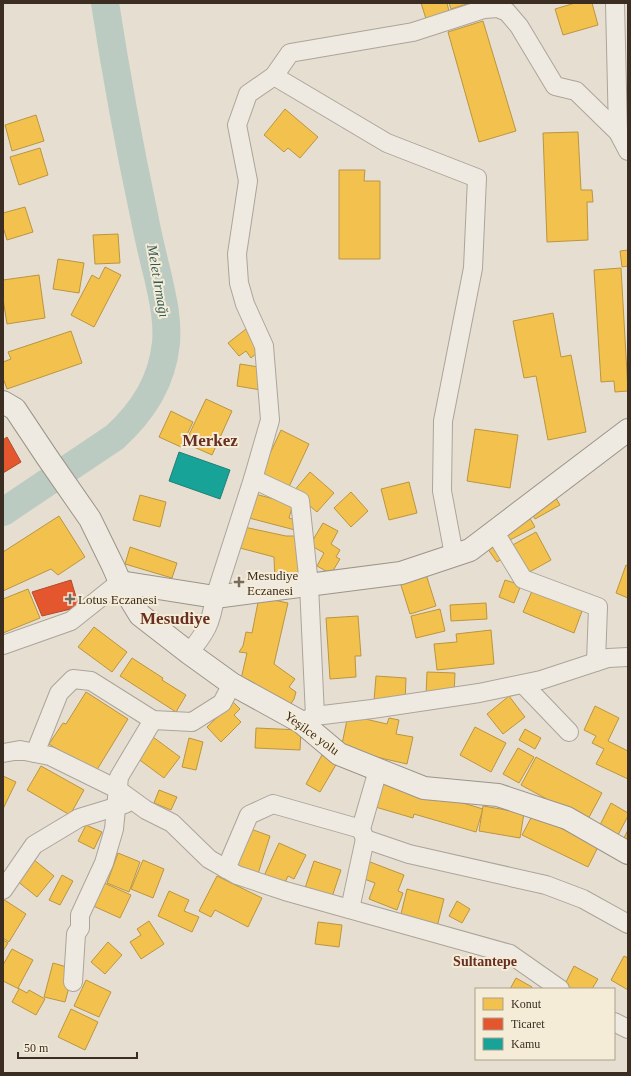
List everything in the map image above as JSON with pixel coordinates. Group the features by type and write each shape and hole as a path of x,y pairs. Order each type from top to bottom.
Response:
{"main road":[{"name":"Yeşilce yolu","path":"3,402 15,409 46,457 90,519 114,566 120,582 140,615 189,653 232,684 308,719 338,754 424,788 498,795 526,804 567,818 628,853"},
{"path":"120,582 215,597 401,573 470,550 628,430"}],"street":[{"path":"615,3 618,132"},
{"path":"189,653 204,634 212,615 215,597 253,479 270,420 264,346 245,304 239,283 238,254 248,181 237,125 248,94 274,76 290,54 413,32 484,9 498,8 507,12 519,26 555,86 576,91 618,132 628,151"},
{"path":"274,76 387,143 477,178 474,268 443,421 442,491 454,555"},
{"path":"253,479 300,501 309,585 308,719 479,693 541,680 608,658 628,657"},
{"path":"494,531 523,579 598,607 596,662"},
{"path":"3,645 71,621 120,582"},
{"path":"35,753 59,693 73,679 91,682 152,720 192,722 222,703 232,684"},
{"path":"523,684 570,732"},
{"path":"73,982 76,934 80,928 80,915 104,864 114,829 119,777 152,720"},
{"path":"3,753 20,750 50,756 117,789 146,810 172,823 209,859 237,875 285,891 510,954 559,988"},
{"path":"350,909 366,808 378,770"},
{"path":"3,890 34,845 79,818 134,801"},
{"path":"226,869 249,815 272,804 363,834 409,854 546,885 583,899 628,924"},
{"path":"615,1023 628,1030"}],"building: Konut":[{"path":"421,3 447,3 450,15 427,22"},
{"path":"449,3 470,3 451,9"},
{"path":"575,3 592,3 598,25 563,35 555,9"},
{"path":"483,21 516,131 479,142 448,32"},
{"path":"285,109 318,137 300,158 288,148 284,152 264,135"},
{"path":"36,115 44,141 12,151 5,125"},
{"path":"578,132 581,190 592,190 593,202 587,202 588,240 547,242 543,133"},
{"path":"40,148 48,175 19,185 10,157"},
{"path":"339,170 365,170 364,181 380,181 380,259 339,259"},
{"path":"25,207 33,232 7,240 3,227 3,213"},
{"path":"118,234 120,263 95,264 93,235"},
{"path":"628,250 628,266 622,267 620,251"},
{"path":"58,259 84,263 79,293 53,289"},
{"path":"105,267 121,275 94,327 71,315 92,275 99,279"},
{"path":"621,268 628,391 615,392 614,381 601,382 594,270"},
{"path":"39,275 45,318 7,324 3,299 3,280"},
{"path":"553,313 561,357 571,355 586,432 548,440 536,376 524,378 513,321"},
{"path":"246,329 262,349 251,358 246,351 239,356 228,343"},
{"path":"71,331 82,363 7,389 3,378 3,362 11,359 8,352"},
{"path":"240,364 265,368 261,390 237,386"},
{"path":"206,399 232,411 212,455 185,443"},
{"path":"171,411 193,422 181,447 159,437"},
{"path":"475,429 518,435 510,488 467,481"},
{"path":"281,430 309,444 287,491 259,477"},
{"path":"310,472 334,493 317,512 293,492"},
{"path":"409,482 417,513 389,520 381,489"},
{"path":"351,492 368,511 351,527 334,508"},
{"path":"553,493 560,505 535,519 528,507"},
{"path":"255,494 293,504 289,518 298,521 295,530 249,518"},
{"path":"140,495 166,502 160,527 133,520"},
{"path":"527,513 535,527 508,541 501,527"},
{"path":"59,516 85,557 58,575 51,569 3,591 3,552"},
{"path":"323,523 338,531 331,544 340,550 336,557 340,559 331,574 317,566 324,553 310,545"},
{"path":"244,527 286,536 297,536 299,580 275,583 274,557 240,548"},
{"path":"536,532 551,560 524,575 509,547"},
{"path":"495,542 505,557 497,562 487,548"},
{"path":"130,547 177,563 172,578 125,564"},
{"path":"626,565 628,566 628,598 616,593"},
{"path":"425,571 436,606 410,614 399,579"},
{"path":"505,580 521,585 514,603 499,597"},
{"path":"28,589 40,618 3,633 3,599"},
{"path":"532,591 582,611 574,633 523,612"},
{"path":"259,597 288,603 274,664 295,679 289,687 296,692 294,699 287,710 241,679 247,653 239,652 243,646 246,632 252,633"},
{"path":"486,603 487,619 451,621 450,605"},
{"path":"440,609 445,631 416,638 411,616"},
{"path":"358,616 361,656 355,656 356,677 330,679 326,618"},
{"path":"94,627 127,652 112,672 78,647"},
{"path":"491,630 494,664 437,670 434,644 457,642 456,634"},
{"path":"132,658 186,695 176,712 120,676"},
{"path":"427,672 455,673 454,696 426,695"},
{"path":"376,676 406,678 405,703 374,701"},
{"path":"86,692 128,719 95,773 49,744 63,723 66,724"},
{"path":"509,696 525,717 503,734 487,714"},
{"path":"233,702 240,709 234,715 241,722 221,742 207,727"},
{"path":"595,706 619,718 608,741 628,751 628,779 596,764 604,749 592,743 596,736 584,730"},
{"path":"348,715 387,724 389,718 399,720 396,734 413,737 407,764 341,749"},
{"path":"475,727 506,743 491,772 460,755"},
{"path":"256,728 301,730 300,750 255,748"},
{"path":"525,729 541,738 535,749 519,740"},
{"path":"153,737 180,757 164,778 137,758"},
{"path":"189,738 203,742 196,770 182,767"},
{"path":"518,748 534,757 519,783 503,774"},
{"path":"322,755 337,763 320,792 306,784"},
{"path":"536,757 602,793 587,821 521,785"},
{"path":"41,766 84,790 70,815 27,790"},
{"path":"3,776 16,782 3,809"},
{"path":"380,778 483,809 476,832 414,814 413,818 372,806"},
{"path":"159,790 177,797 171,810 154,803"},
{"path":"611,803 628,813 628,816 618,835 600,825"},
{"path":"483,806 524,813 520,838 479,831"},
{"path":"533,814 598,847 588,867 522,835"},
{"path":"86,825 102,832 94,849 78,841"},
{"path":"248,828 270,836 257,877 234,870"},
{"path":"628,830 628,840 624,838"},
{"path":"279,843 306,855 294,879 288,876 283,887 263,878"},
{"path":"118,853 140,862 129,892 107,883"},
{"path":"33,859 54,876 37,897 16,880"},
{"path":"143,860 164,869 153,898 131,889"},
{"path":"365,860 404,875 398,891 403,893 397,910 369,899 375,883 359,877"},
{"path":"314,861 341,870 331,900 304,891"},
{"path":"62,875 73,881 60,905 49,900"},
{"path":"217,876 262,898 248,927 215,910 211,917 199,911"},
{"path":"102,882 131,895 120,918 91,905"},
{"path":"407,889 444,899 437,927 400,918"},
{"path":"169,891 189,900 184,911 199,917 192,932 158,916"},
{"path":"3,899 26,914 9,942 3,938"},
{"path":"457,901 470,909 462,923 449,916"},
{"path":"149,921 164,944 141,959 130,942 141,935 137,929"},
{"path":"318,922 342,925 339,947 315,944"},
{"path":"3,940 8,943 3,951"},
{"path":"108,942 122,955 105,974 91,962"},
{"path":"12,949 33,960 18,988 27,993 29,990 45,999 36,1015 12,1002 19,989 3,981 3,965"},
{"path":"624,956 628,958 628,990 611,980"},
{"path":"53,963 74,969 65,1002 44,997"},
{"path":"574,966 598,979 593,988 563,988"},
{"path":"516,978 532,987 532,988 511,988"},
{"path":"86,980 111,992 99,1017 74,1006"},
{"path":"71,1009 98,1022 85,1050 58,1037"}],"building: Ticaret":[{"path":"7,437 21,462 3,473 3,440"},
{"path":"71,580 79,607 42,616 32,592"}],"building: Kamu":[{"path":"179,452 230,470 220,499 169,481"}],"waterway":[{"name":"Melet Irmağı","path":"3,512 115,437 134,417 150,395 164,357 166,343 166,318 133,162 105,3"}],"place":[{"name":"Mesudiye Eczanesi","path":"239,582"},
{"name":"Lotus Eczanesi","path":"70,599"}],"district":[{"name":"Merkez","path":"210,440"},
{"name":"Mesudiye","path":"175,618"},
{"name":"Sultantepe","path":"485,961"}]}
